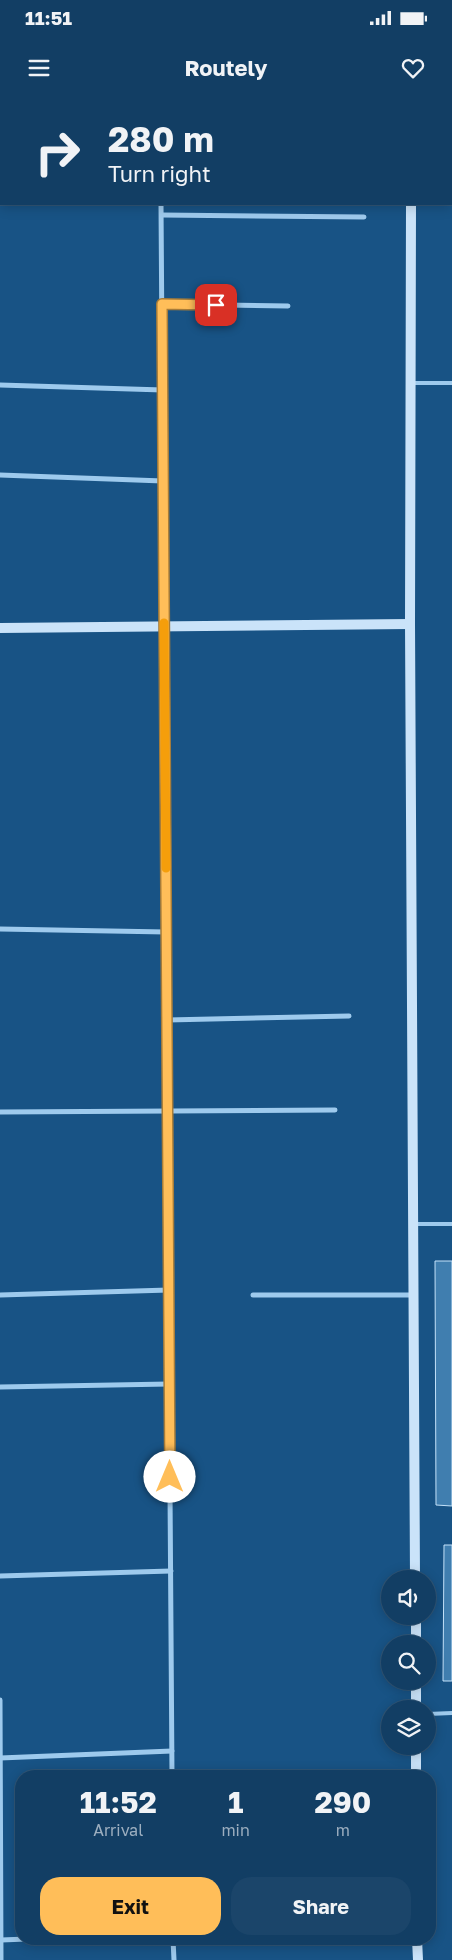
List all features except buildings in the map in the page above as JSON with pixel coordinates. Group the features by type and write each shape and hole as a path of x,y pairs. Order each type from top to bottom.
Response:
{"street":[{"path":"162,205 172,1770"},
{"path":"411,205 410,624 415,1570"},
{"path":"162,215 364,217"},
{"path":"162,304 288,306"},
{"path":"0,385 163,390"},
{"path":"0,475 163,481"},
{"path":"0,628 410,624"},
{"path":"0,928 166,932"},
{"path":"167,1020 349,1016"},
{"path":"0,1112 335,1110"},
{"path":"0,1295 169,1290"},
{"path":"254,1295 414,1295"},
{"path":"0,1386 169,1384"},
{"path":"0,1576 171,1571"},
{"path":"0,1700 1,1960"},
{"path":"0,1758 172,1751"},
{"path":"416,1755 416,1770"},
{"path":"1,1940 15,1939"},
{"path":"174,1945 174,1960"},
{"path":"417,1945 418,1960"}],"lane":[{"path":"410,383 452,383"},
{"path":"413,1224 452,1224"},
{"path":"436,1714 452,1713"}],"slow traffic":[{"path":"164,623 166,868"}],"route":[{"path":"170,1477 162,304 216,305"}]}
